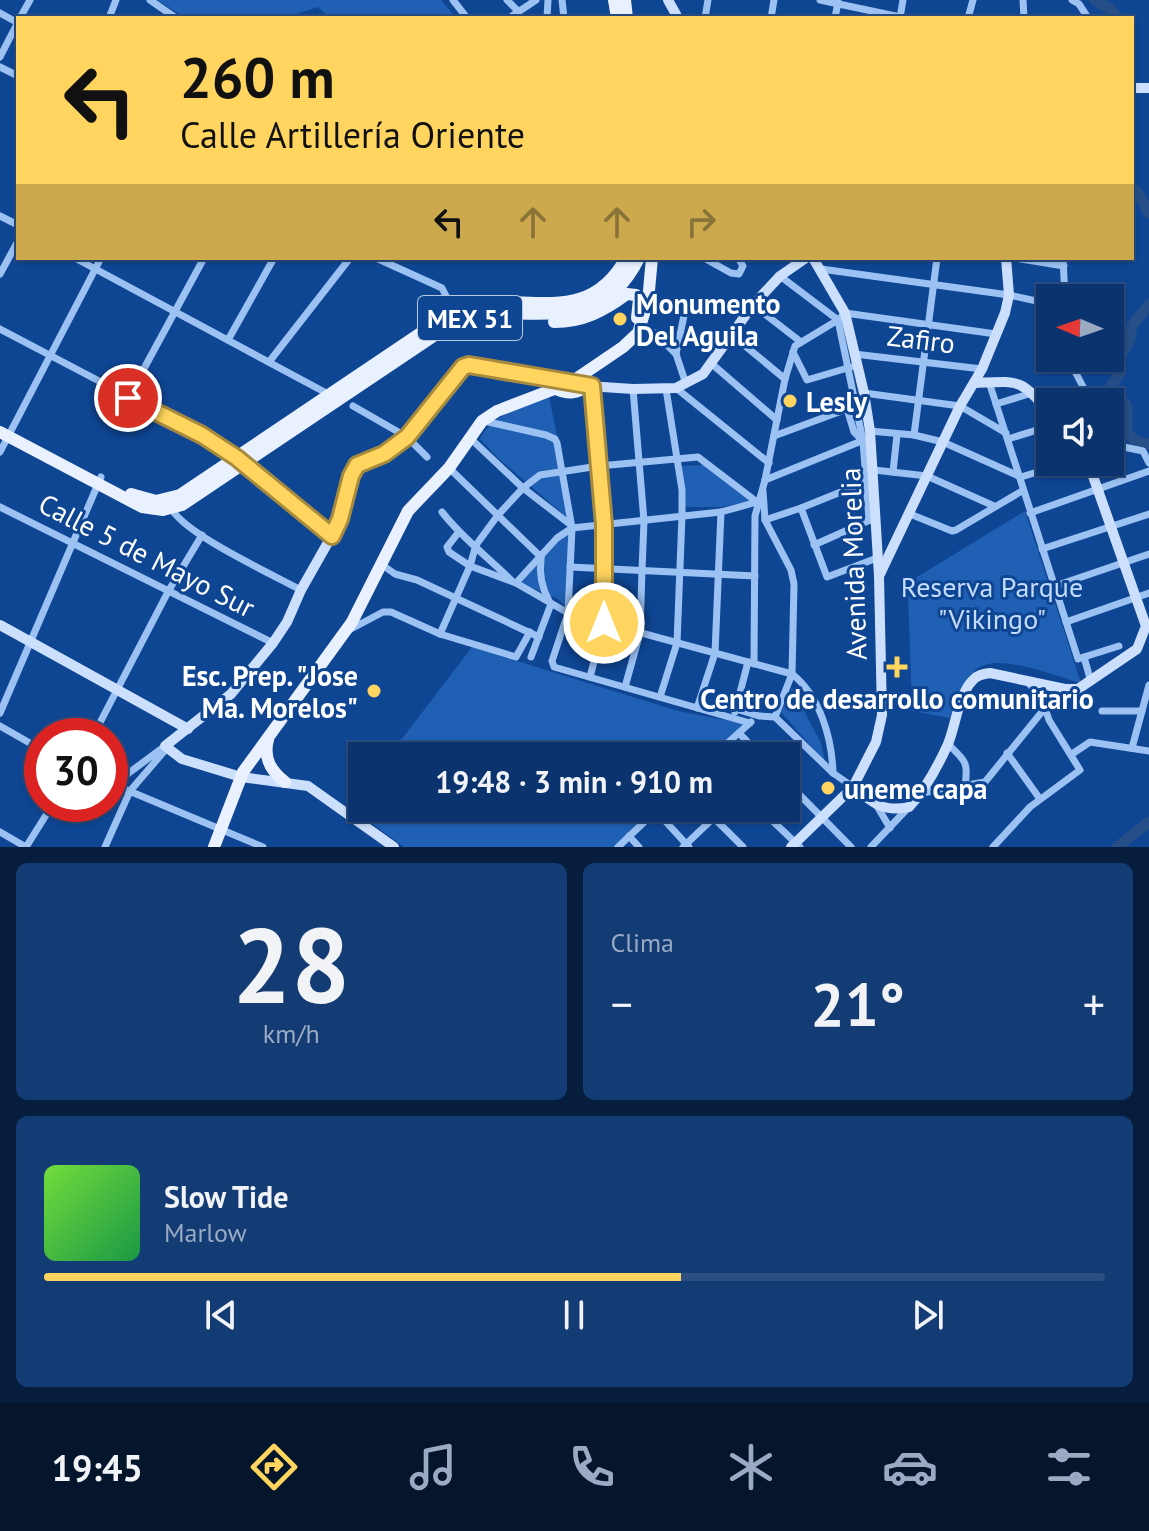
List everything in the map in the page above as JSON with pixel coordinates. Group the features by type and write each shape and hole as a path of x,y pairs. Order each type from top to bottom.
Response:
{"main road":[{"name":"MEX 51","path":"170,504 180,495 241,461 454,312 485,302 542,305 572,302 602,288 615,275 639,261"},
{"name":"MEX 51","path":"335,397 454,323 491,313 559,315 588,308 617,290 639,261"},
{"path":"580,373 611,356 638,333 648,301 639,261"},
{"path":"613,347 623,343 634,331 644,308 639,261"},
{"path":"207,847 241,775 343,634 408,511 449,468 482,421 497,411 570,383 634,326 639,304 636,295 627,294 608,308 576,321 479,316"},
{"path":"556,389 567,394 590,386"},
{"path":"5,430 100,480 142,498 170,504"},
{"path":"269,739 268,759 275,774 285,782"},
{"path":"214,847 218,828"}],"street":[{"path":"150,0 173,16"},
{"path":"453,0 465,16"},
{"path":"507,0 518,11"},
{"path":"512,16 536,0"},
{"path":"820,0 894,16"},
{"path":"1072,0 1079,4 1087,16"},
{"path":"0,57 16,27"},
{"path":"0,274 16,245"},
{"path":"78,260 335,397"},
{"path":"0,452 5,430 100,260"},
{"path":"128,398 203,260"},
{"path":"228,340 273,260"},
{"path":"269,362 348,260"},
{"path":"380,260 442,288 454,312"},
{"path":"708,260 739,274 743,266 739,260"},
{"path":"128,773 231,694 287,622 340,519 351,476 357,465 384,454 407,437 466,365 590,386 633,389 676,387 703,374 753,305 780,276 803,260"},
{"name":"Avenida Morelia","path":"795,846 821,816 853,787 876,742 882,715 879,576 864,393 841,317 814,260"},
{"path":"914,435 937,260"},
{"path":"879,576 960,406 982,369 1005,313 1009,295 1006,260"},
{"path":"1040,260 1064,262 1065,284"},
{"path":"821,269 1036,301"},
{"path":"780,276 841,317 927,324 996,334"},
{"path":"753,305 801,342"},
{"path":"660,697 677,643 682,490 676,459 676,354 686,306"},
{"path":"734,718 751,663 757,502 769,463 785,379 793,352 801,342 841,317"},
{"path":"0,329 202,435 241,461 332,536"},
{"path":"655,333 676,354"},
{"path":"732,335 785,379"},
{"path":"793,352 807,380 853,362 868,437"},
{"name":"Zafiro","path":"853,362 923,361 982,369"},
{"path":"712,364 777,420"},
{"path":"975,383 1013,380 1036,397"},
{"path":"989,382 1078,659 1119,646"},
{"path":"590,386 604,525 604,623 590,677"},
{"path":"676,387 769,463"},
{"path":"625,687 640,633 644,521 633,389"},
{"path":"864,393 960,406 1007,436 1036,429"},
{"path":"996,404 1033,393"},
{"path":"353,406 407,437 427,457"},
{"path":"774,436 847,409 854,432 868,437"},
{"path":"482,421 555,439 572,526 568,613 552,661 554,667 750,723"},
{"path":"893,472 897,435"},
{"path":"765,480 868,437 897,435 914,435 943,442 1021,477 1036,472"},
{"path":"471,439 523,488 572,526"},
{"path":"1124,446 1143,451 1149,463"},
{"path":"440,634 476,545 498,515 540,475 698,457 757,502"},
{"path":"449,468 541,557"},
{"path":"1030,513 1149,471"},
{"path":"765,520 801,508 871,477 893,472 927,476 994,506"},
{"path":"871,847 922,793 948,744 972,680 990,673 1078,689 1137,649 1147,626 1094,476"},
{"path":"0,713 100,480"},
{"path":"763,489 765,520 791,570 794,584 792,674 775,717"},
{"path":"910,514 952,531 1022,491"},
{"path":"515,583 572,526 721,512 757,502"},
{"path":"170,504 177,519 301,590"},
{"name":"Calle 5 de Mayo Sur","path":"0,507 273,643"},
{"path":"801,508 827,577 877,558"},
{"path":"442,512 458,533 476,545 515,583"},
{"path":"697,708 715,653 721,512"},
{"path":"1042,549 1149,514"},
{"path":"814,545 872,519"},
{"path":"458,533 447,549 470,566 515,583 568,613 792,674 809,693 821,715 829,736 833,773"},
{"path":"103,718 169,590 202,535"},
{"path":"1055,586 1149,554"},
{"path":"531,657 551,604 544,591 539,569 541,557"},
{"path":"381,564 395,574 417,580 539,637"},
{"path":"570,567 755,576"},
{"path":"1066,622 1149,593"},
{"path":"343,634 386,611 440,634 516,657 530,632"},
{"path":"0,625 188,729"},
{"path":"1084,657 1091,682"},
{"path":"993,847 1040,799 1080,770 1049,720 1042,699 1025,679"},
{"path":"1132,748 1149,685"},
{"path":"922,793 985,782 1045,708"},
{"path":"736,709 775,717 833,773 877,806 886,809 909,807"},
{"path":"1102,711 1142,711"},
{"path":"729,742 759,716"},
{"path":"0,726 24,740"},
{"path":"739,733 748,742"},
{"path":"1072,754 1090,742 1149,751"},
{"path":"948,744 966,762 965,785"},
{"path":"167,746 182,759 241,775 308,786 394,847"},
{"path":"105,847 130,791 167,746"},
{"path":"1007,753 1040,799"},
{"path":"130,791 263,847"},
{"path":"800,795 851,847"},
{"path":"877,806 890,828"},
{"path":"0,832 26,847 42,822"},
{"path":"618,847 644,822"},
{"path":"667,822 686,846 709,822"},
{"path":"719,822 743,847"},
{"path":"772,822 795,846"},
{"path":"629,836 639,847"}],"green space":[{"path":"157,0 441,0 454,16 328,16 318,7 289,16 183,16"},
{"path":"549,397 569,519 480,439 501,417"},
{"path":"704,465 754,501 721,507 684,507 679,466"},
{"name":"Reserva Parque \"Vikingo\"","path":"1025,511 1081,683 1014,664 988,664 973,672 951,718 912,711 908,592 904,585"},
{"path":"571,530 567,608 557,598 521,584"},
{"path":"472,647 678,711 746,724 727,742 400,742"},
{"path":"792,688 821,743 825,762 781,712"},
{"path":"370,822 643,822 617,847 404,847"}],"waterway":[{"path":"1095,0 1116,16"},
{"path":"1134,189 1149,213"},
{"path":"1149,304 1132,326 1130,339 1118,361 1120,373 1108,391 1115,399 1125,403 1127,432 1135,441 1149,444"},
{"path":"1117,847 1149,822"}],"place":[{"name":"Monumento Del Aguila","path":"620,319"},
{"name":"Lesly","path":"790,401"},
{"name":"Centro de desarrollo comunitario","path":"897,667"},
{"name":"Esc. Prep. \"Jose Ma. Morelos\"","path":"374,691"},
{"name":"uneme capa","path":"828,788"}],"route":[{"path":"128,398 202,435 237,458 332,536 357,465 384,454 407,437 466,365 592,386 604,525 604,623"}]}
